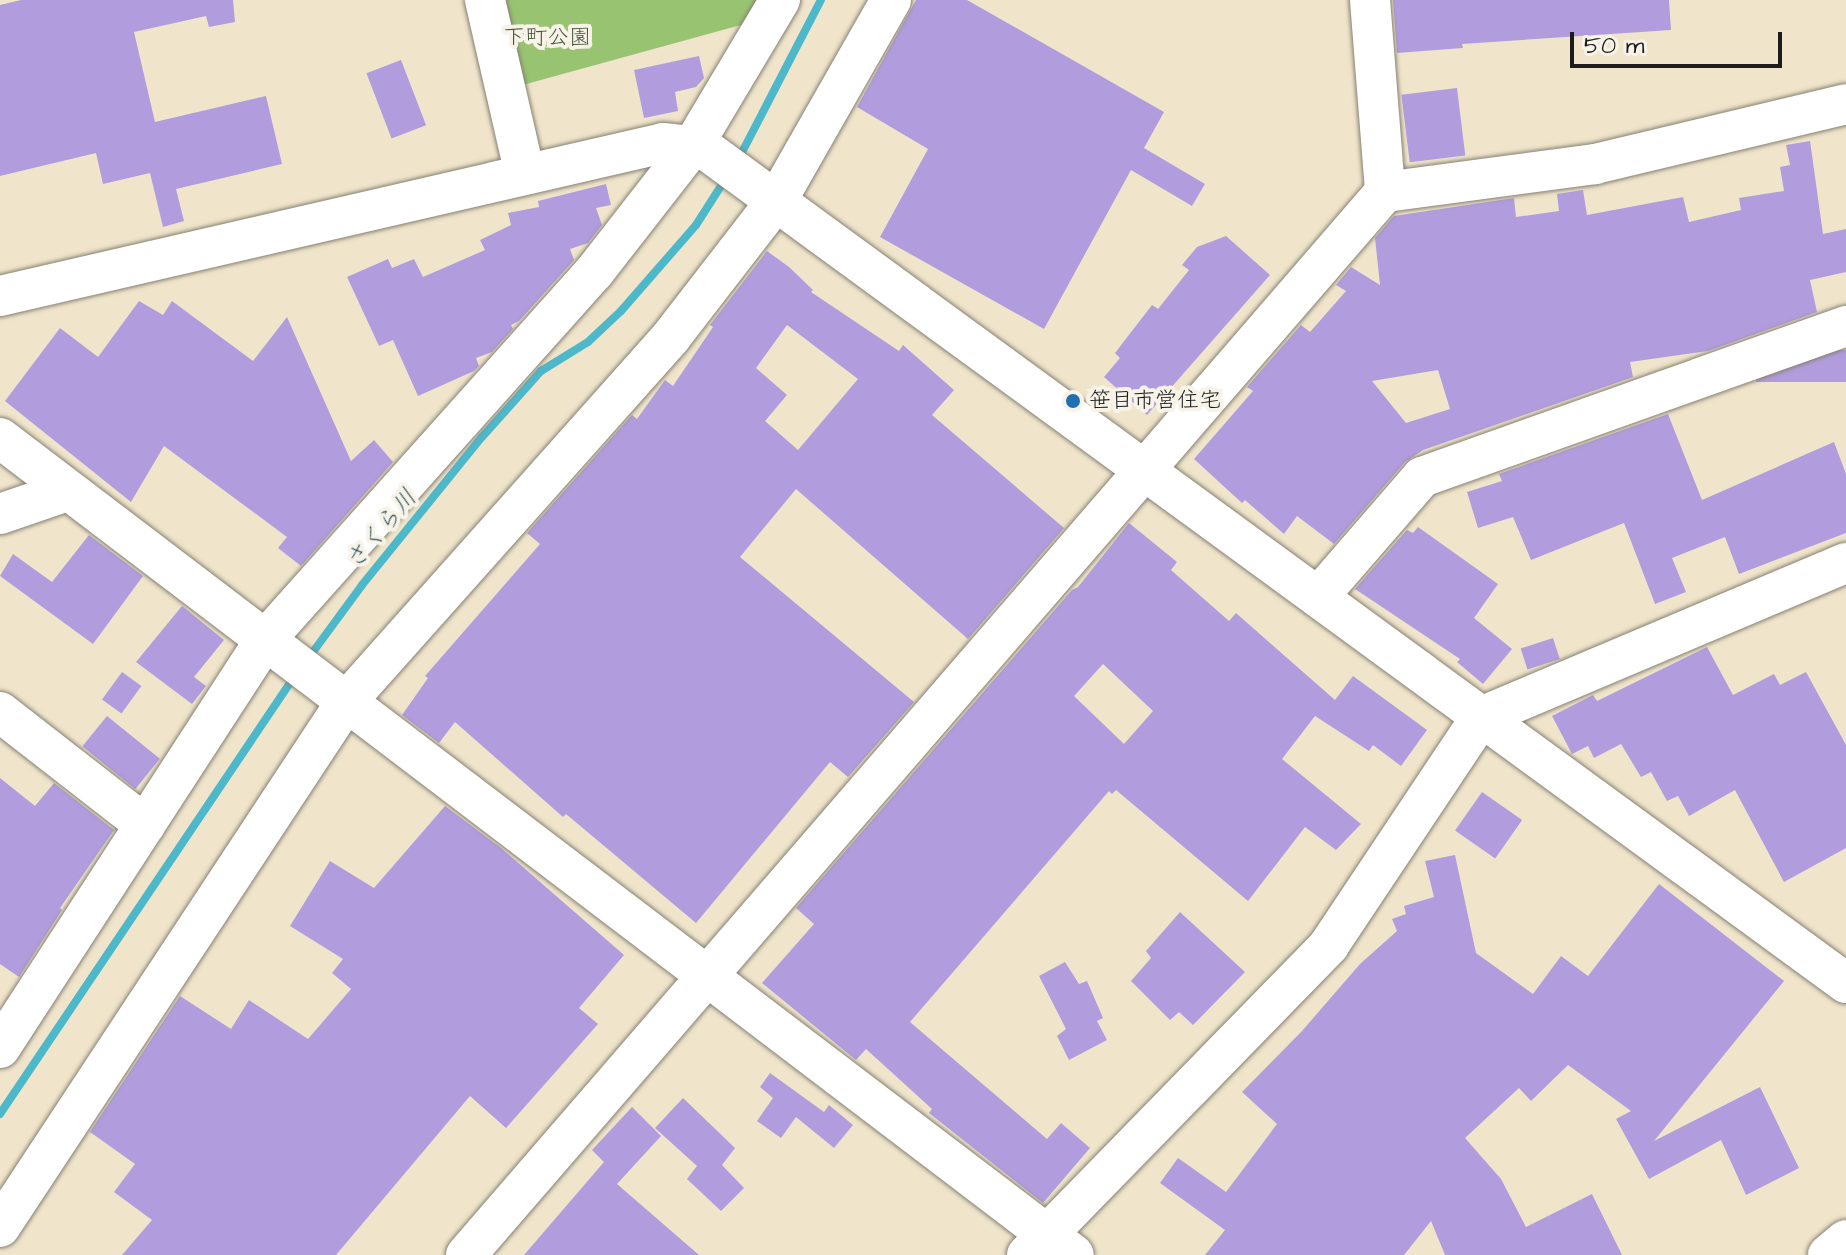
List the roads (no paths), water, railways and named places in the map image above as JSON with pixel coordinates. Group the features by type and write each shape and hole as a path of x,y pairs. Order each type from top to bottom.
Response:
{"street":[{"path":"485,0 525,174"},
{"path":"0,1227 303,669 595,271 698,146 780,0"},
{"path":"0,1048 12,1001 145,825 303,669 671,337 768,194 891,0"},
{"path":"1370,0 1385,192"},
{"path":"466,1255 1385,192 1595,164 1846,104"},
{"path":"0,296 663,143 698,146 768,194 1846,983"},
{"path":"1318,597 1422,477 1846,326"},
{"path":"0,438 706,975 1050,1248 1329,945 1481,717 1846,563"},
{"path":"0,514 67,491"},
{"path":"0,712 145,825"},
{"path":"1828,1255 1846,1240"}],"waterway":[{"name":"さくら川","path":"738,160 821,0"},
{"name":"さくら川","path":"307,660 362,585 482,437 541,371 588,342 621,311 696,225 726,178"},
{"name":"さくら川","path":"0,1114 294,677"}],"place":[{"name":"笹目市営住宅","path":"1073,401"}],"park label":[{"name":"下町公園","path":"547,38"}]}
